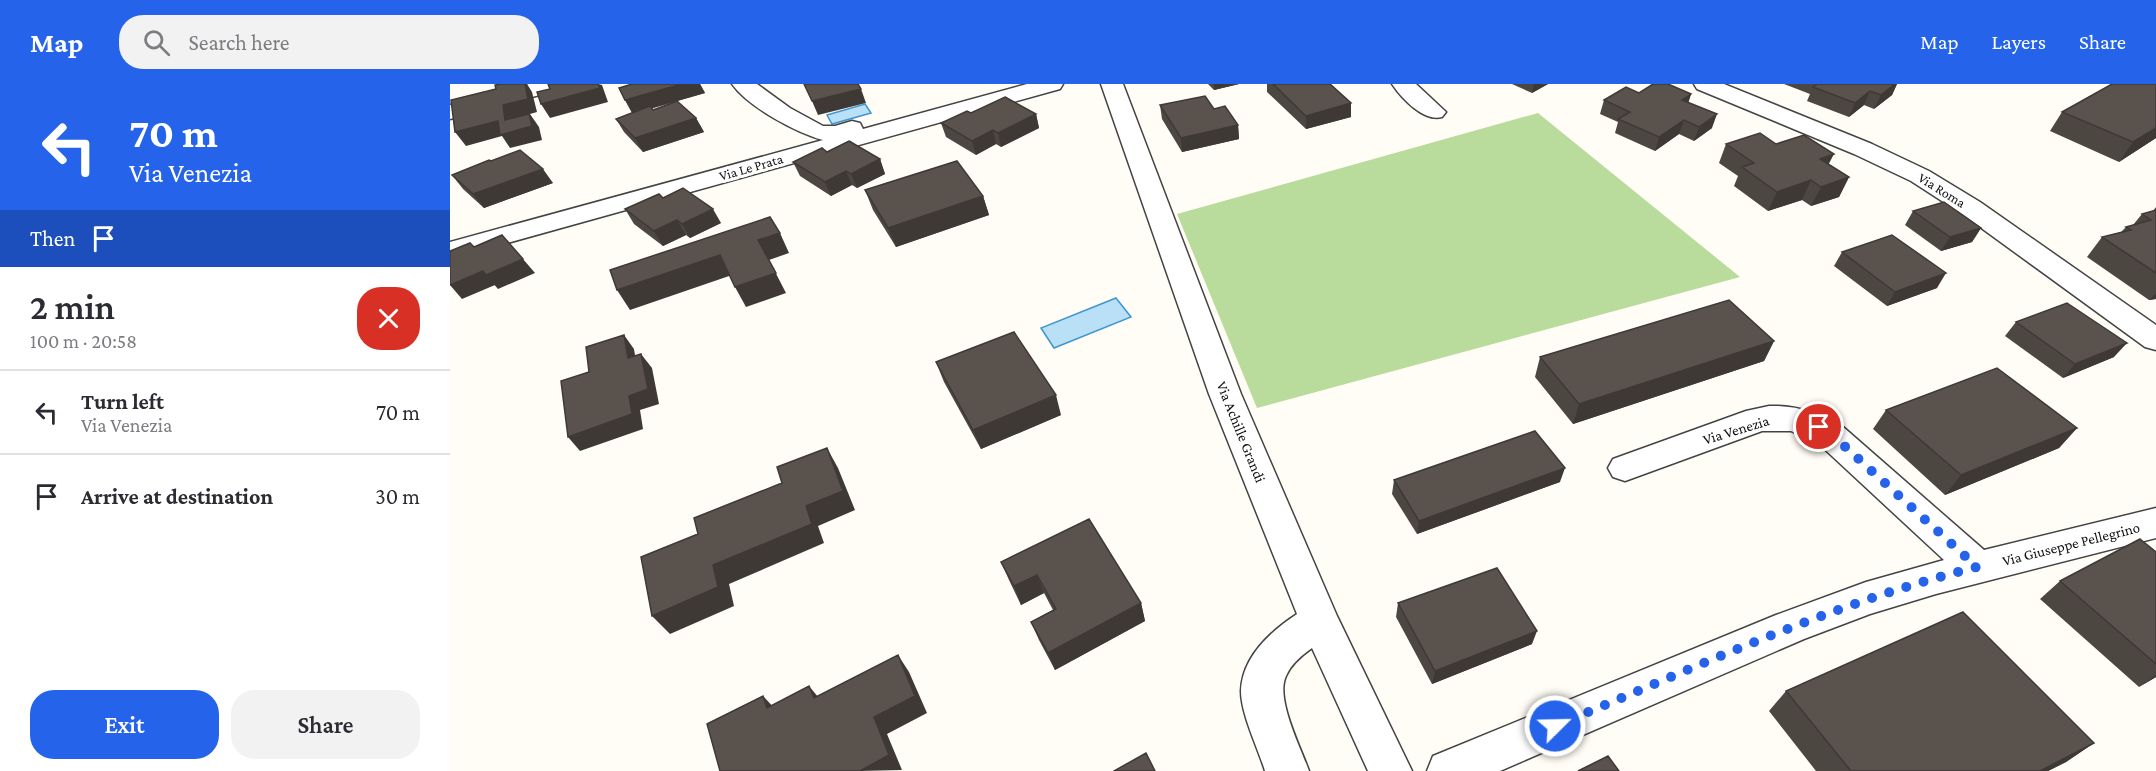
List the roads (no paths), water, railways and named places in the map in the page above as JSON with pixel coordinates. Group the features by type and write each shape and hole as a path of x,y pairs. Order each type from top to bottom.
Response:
{"street":[{"path":"450,112 554,84"},
{"path":"743,84 773,106 810,128 827,133 1012,84"},
{"name":"Via Le Prata","path":"450,251 1052,84"},
{"name":"Via Achille Grandi","path":"1112,84 1225,394 1319,621 1390,771"},
{"path":"1403,84 1434,112"},
{"name":"Via Roma","path":"1705,84 1863,149 1920,176 1971,208 2156,340"},
{"name":"Via Venezia","path":"1624,468 1758,420 1777,417 1798,419 1819,427 1840,442 1977,567"},
{"name":"Via Giuseppe Pellegrino","path":"1449,771 1829,612 1902,587 2156,523"},
{"path":"1287,771 1262,690 1272,662 1286,643 1319,621"}],"water":[{"path":"865,104 871,113 832,124 827,115"},
{"path":"1116,298 1131,317 1054,348 1041,328"}]}
